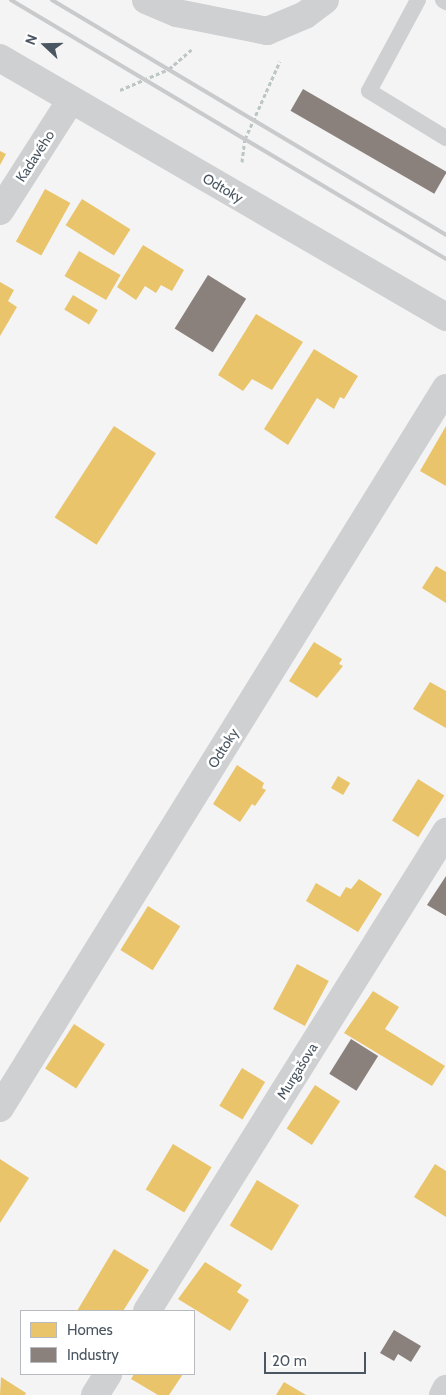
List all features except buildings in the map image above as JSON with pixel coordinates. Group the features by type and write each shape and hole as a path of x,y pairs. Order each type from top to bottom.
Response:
{"street":[{"path":"146,0 177,13 222,24 267,31 315,8"},
{"name":"Odtoky","path":"0,58 446,317"},
{"name":"Kadavého","path":"0,211 77,103"},
{"name":"Odtoky","path":"0,1108 446,388"},
{"name":"Murgašova","path":"148,1310 446,832"},
{"path":"95,1395 107,1375"},
{"path":"442,1395 446,1390"}],"lane":[{"path":"418,0 369,91 446,138"}],"path":[{"path":"238,197 245,139 273,72 315,8"},
{"path":"77,103 169,69 222,24"}],"railway":[{"path":"11,0 446,259"},
{"path":"52,0 446,235"}]}
